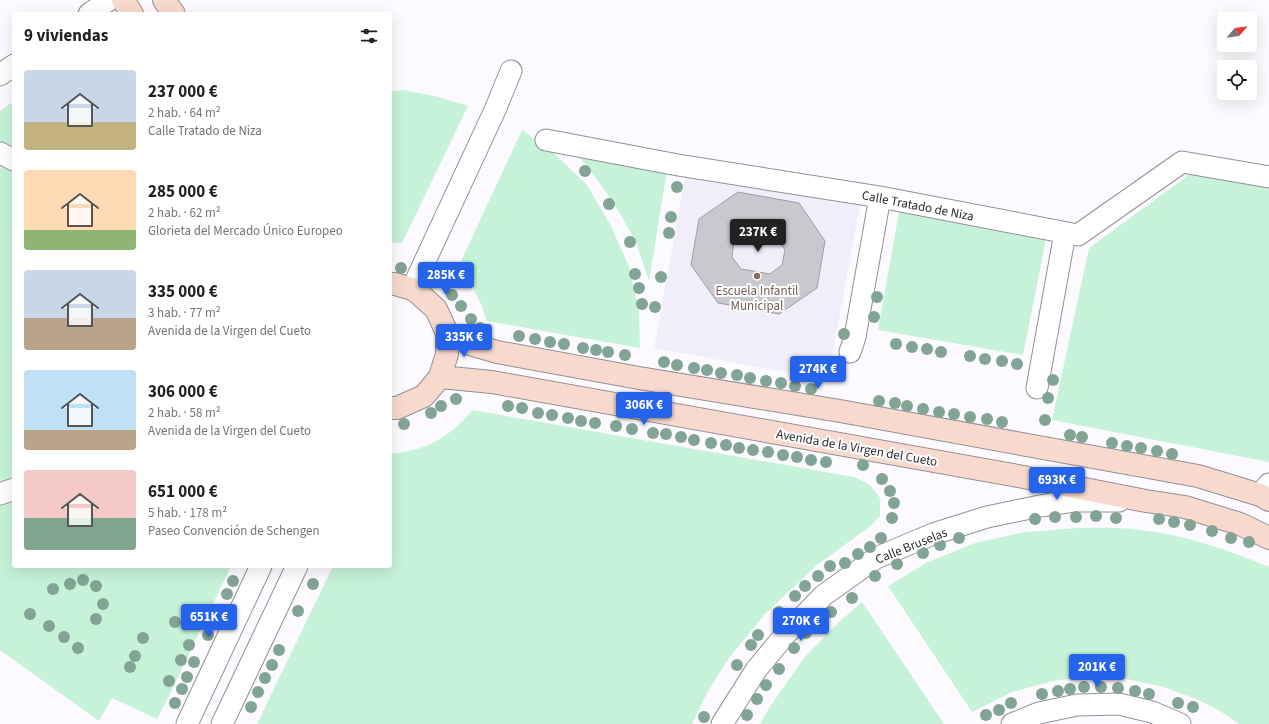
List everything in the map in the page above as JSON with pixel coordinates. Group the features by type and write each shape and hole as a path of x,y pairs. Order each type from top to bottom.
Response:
{"main road":[{"path":"123,0 131,12"},
{"path":"164,0 173,12"},
{"path":"392,284 412,289 436,309 447,333 448,354 440,376 424,396 397,408 392,408"},
{"path":"447,333 470,344 497,352 639,378 840,411 1198,476 1266,493"},
{"name":"Avenida de la Virgen del Cueto","path":"440,376 492,382 1185,507 1240,524 1269,538"}],"street":[{"path":"92,12 109,0"},
{"path":"0,75 12,66"},
{"path":"412,289 495,110 511,71"},
{"name":"Calle Tratado de Niza","path":"546,140 678,165 880,198 1078,235 1182,162 1269,177"},
{"path":"0,154 12,159"},
{"path":"850,352 856,337 880,198"},
{"path":"1037,388 1065,233"},
{"path":"0,494 12,490"},
{"name":"Calle Bruselas","path":"722,724 756,670 785,635 824,595 876,558 933,534 987,517 1040,506 1074,501 1146,501"},
{"path":"187,724 260,568"},
{"path":"222,724 296,568"},
{"path":"1012,724 1039,713 1077,705 1119,704 1152,712 1180,724"}],"shaded area":[{"name":"Escuela Infantil Municipal","path":"686,172 860,204 828,380 654,348"}],"green space":[{"path":"403,90 439,97 468,106 402,243 392,242 392,91"},
{"path":"12,102 12,149 0,143 0,111"},
{"path":"522,130 554,153 587,185 611,226 629,267 639,311 640,348 487,321 472,286 457,270"},
{"path":"577,154 667,171 649,281 638,248 621,215"},
{"path":"0,166 12,171 12,481 0,485"},
{"path":"1190,174 1269,188 1269,462 1052,420 1089,248"},
{"path":"899,212 1046,239 1023,355 878,330"},
{"path":"473,410 854,477 870,485 880,498 880,516 872,525 817,565 765,614 729,658 708,691 692,724 257,724 332,568 392,568 392,454 426,446 446,435 464,420"},
{"path":"12,500 12,568 230,568 157,719 112,698 99,721 0,650 0,504"},
{"path":"1078,528 1125,528 1174,535 1237,554 1269,567 1269,724 1239,724 1223,713 1199,700 1163,687 1113,676 1057,680 1012,692 972,712 888,586 926,563 975,543 1025,532"},
{"path":"862,602 944,724 760,724 769,708 804,658 838,623"}],"building":[{"path":"738,192 799,203 825,241 817,288 779,314 718,303 691,265 699,219","holes":["747,233 776,237 785,250 782,265 770,274 741,269 732,257 734,241"]}],"place":[{"name":"Escuela Infantil Municipal","path":"757,276"}]}
